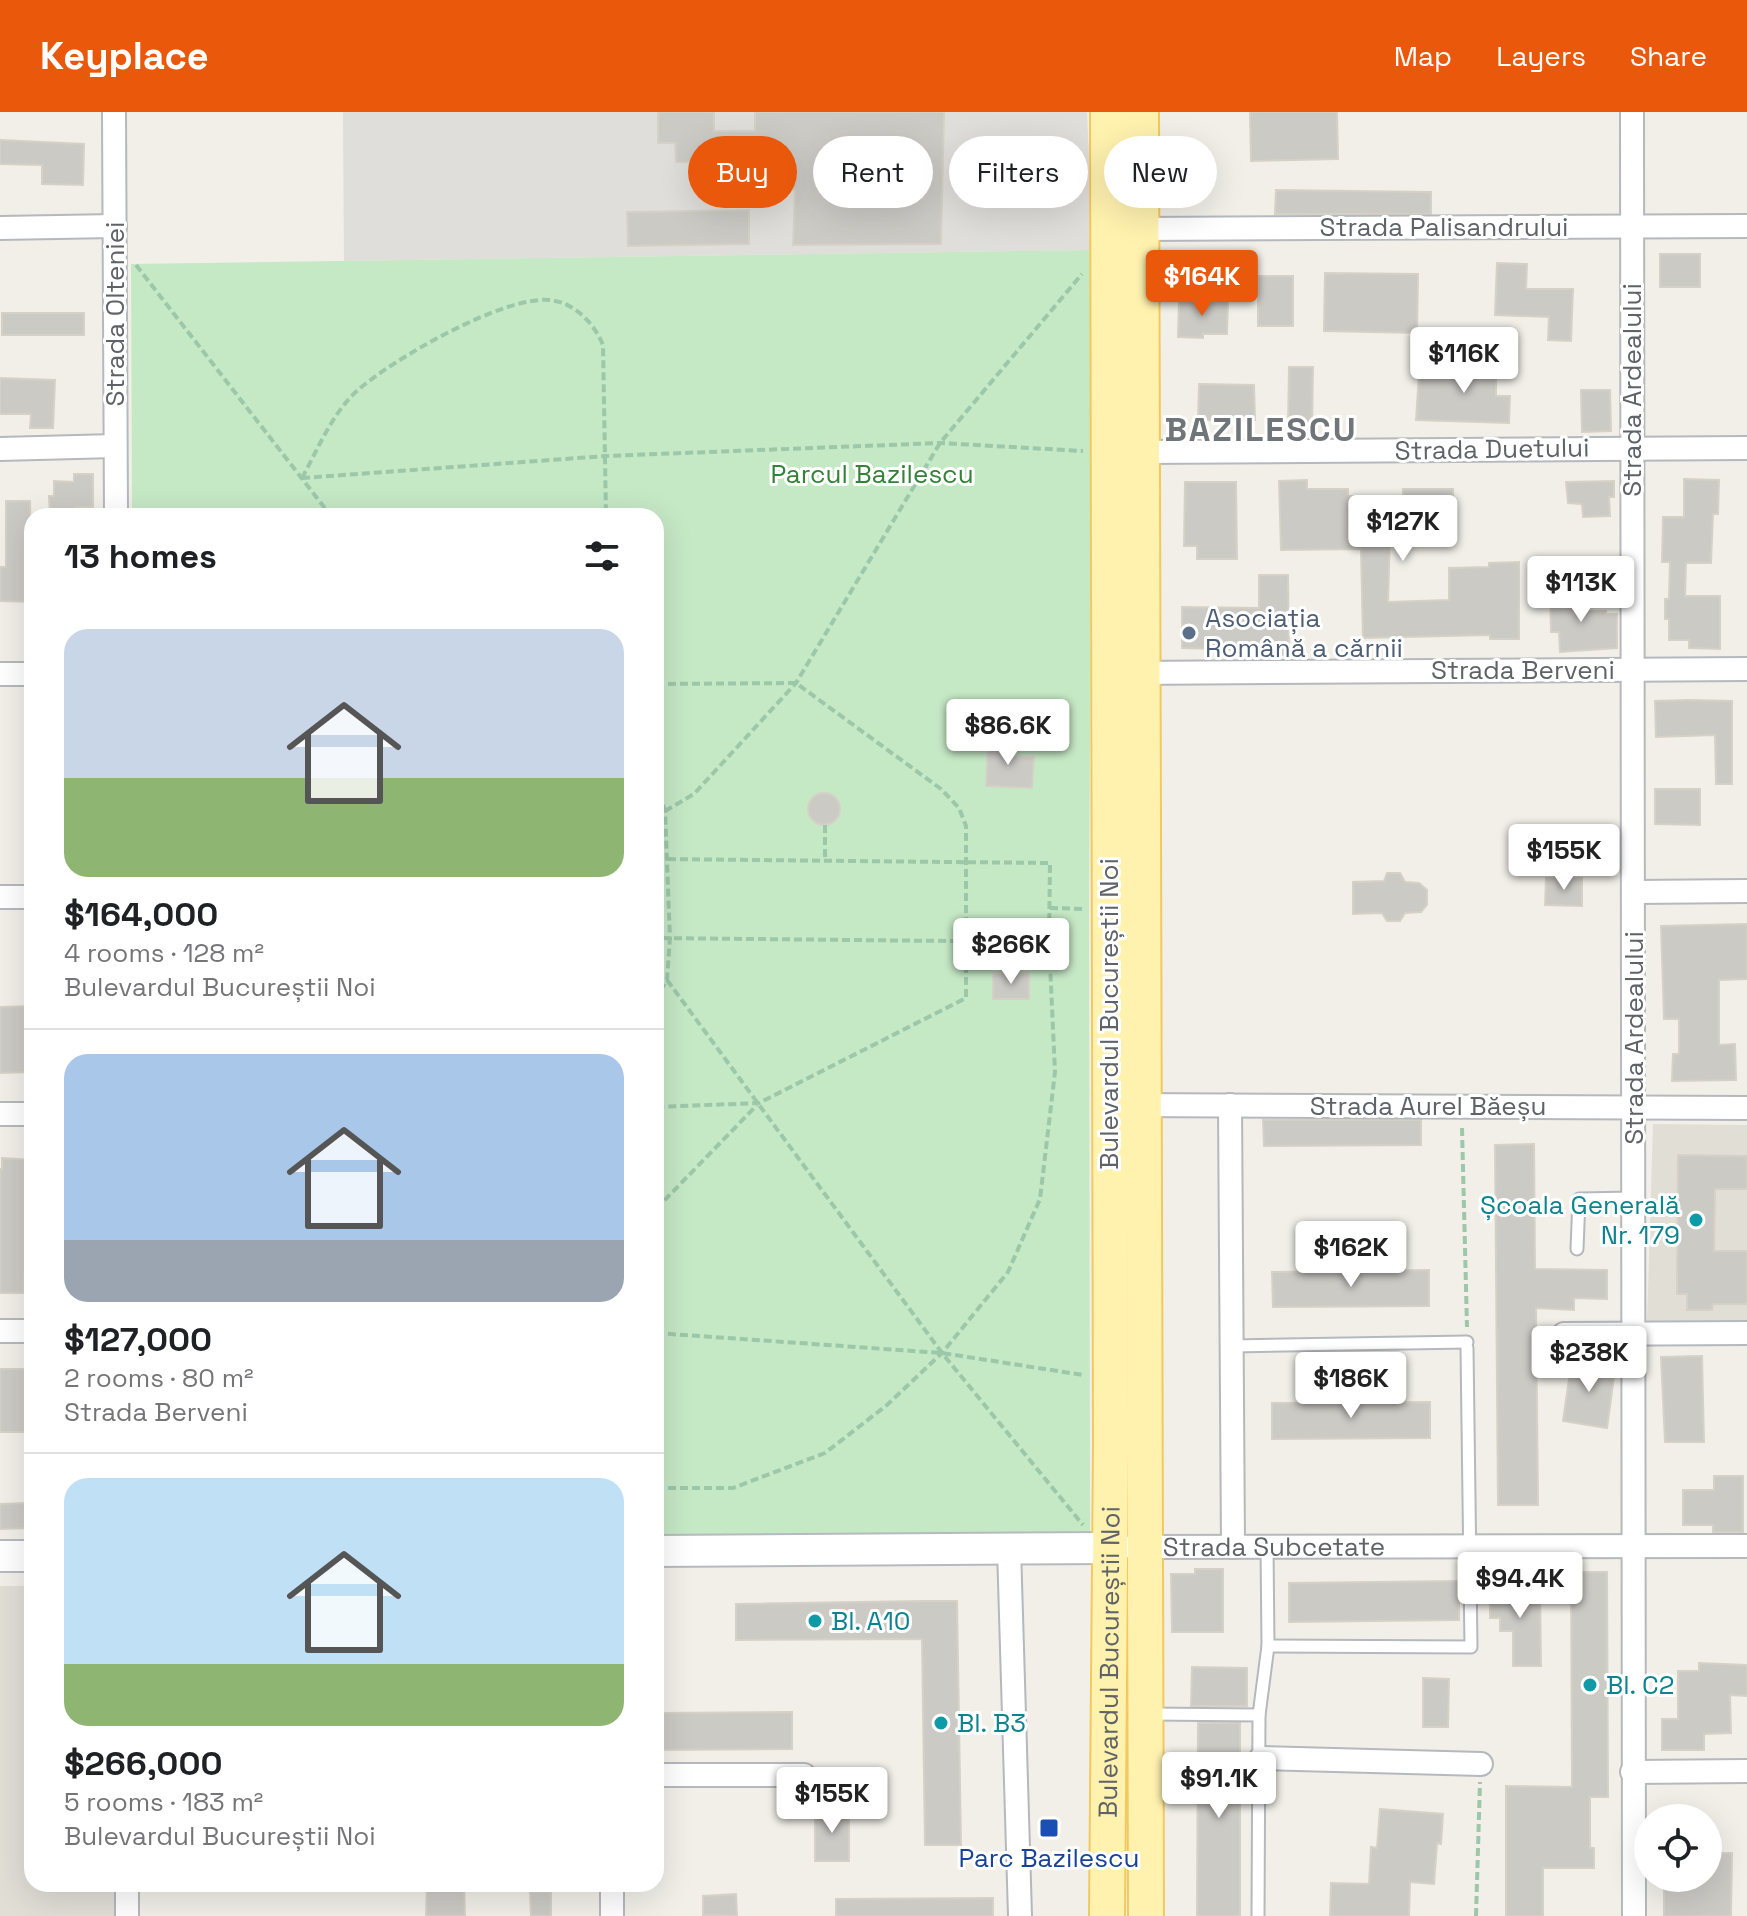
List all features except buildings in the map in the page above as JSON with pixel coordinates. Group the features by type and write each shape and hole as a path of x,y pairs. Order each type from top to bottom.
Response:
{"main road":[{"name":"Bulevardul Bucureștii Noi","path":"1107,1916 1110,1107 1108,112"},
{"name":"Bulevardul Bucureștii Noi","path":"1141,112 1146,1916"}],"street":[{"name":"Strada Olteniei","path":"114,112 116,508"},
{"name":"Strada Ardealului","path":"1632,112 1634,1916"},
{"path":"0,228 115,226"},
{"name":"Strada Palisandrului","path":"1141,229 1747,226"},
{"path":"0,449 115,446"},
{"name":"Strada Duetului","path":"1140,452 1747,448"},
{"name":"Strada Berveni","path":"1108,673 1747,669"},
{"path":"0,674 24,674"},
{"path":"1634,892 1747,891"},
{"path":"0,897 24,897"},
{"path":"1230,1105 1233,1547"},
{"name":"Strada Aurel Băeșu","path":"1110,1107 1462,1105 1747,1108"},
{"path":"0,1114 24,1114"},
{"path":"0,1331 24,1331"},
{"path":"1564,1334 1747,1333"},
{"name":"Strada Subcetate","path":"664,1551 1747,1546"},
{"path":"1009,1548 1020,1916"},
{"path":"0,1556 24,1556"},
{"path":"1261,1758 1481,1764"},
{"path":"1632,1772 1747,1771"},
{"path":"664,1775 804,1775"},
{"path":"127,1892 127,1916"},
{"path":"612,1892 612,1916"}],"lane":[{"path":"1577,1249 1579,1199 1634,1198"},
{"path":"1232,1346 1467,1345 1471,1647 1268,1646"},
{"path":"1258,1916 1259,1715 1268,1646 1267,1547"},
{"path":"1144,1714 1259,1715"}],"path":[{"path":"130,258 325,508"},
{"path":"665,811 694,794 796,683 940,443 1083,273"},
{"path":"302,478 337,415 356,391 415,348 518,302 551,300 576,310 596,328 603,345 606,508"},
{"path":"302,478 606,456 940,443 1096,452"},
{"path":"664,684 796,683 941,789 959,808 966,826 968,862 966,998 759,1103 664,1201"},
{"path":"664,808 670,938 664,985"},
{"path":"825,825 825,861"},
{"path":"664,1488 733,1488 825,1453 887,1405 942,1353 1008,1272 1040,1199 1055,1072 1049,942 1050,863 667,859"},
{"path":"1050,908 1089,909"},
{"path":"664,938 1049,942"},
{"path":"667,980 942,1353 1083,1525"},
{"path":"664,1107 759,1103"},
{"path":"1462,1105 1467,1345"},
{"path":"664,1334 942,1353 1092,1376"},
{"path":"1476,1916 1481,1764"}],"shaded area":[{"path":"343,112 755,112 755,136 688,136 688,208 795,208 794,245 940,244 944,112 1087,112 1093,250 344,261"},
{"path":"1653,1124 1747,1125 1747,1322 1647,1322"},
{"path":"0,1586 24,1586 24,1892 119,1892 120,1916 0,1916"}],"green space":[{"name":"Parcul Bazilescu","path":"1093,250 1089,909 1090,1533 664,1535 664,508 132,508 131,264"}],"place":[{"name":"Asociația Română a cărnii","path":"1189,633"},
{"name":"Școala Generală Nr. 179","path":"1696,1220"},
{"name":"Bl. A10","path":"815,1621"},
{"name":"Bl. C2","path":"1590,1685"},
{"name":"Bl. B3","path":"941,1723"},
{"name":"Parc Bazilescu","path":"1049,1828"}],"district":[{"name":"BAZILESCU","path":"1261,429"}]}
